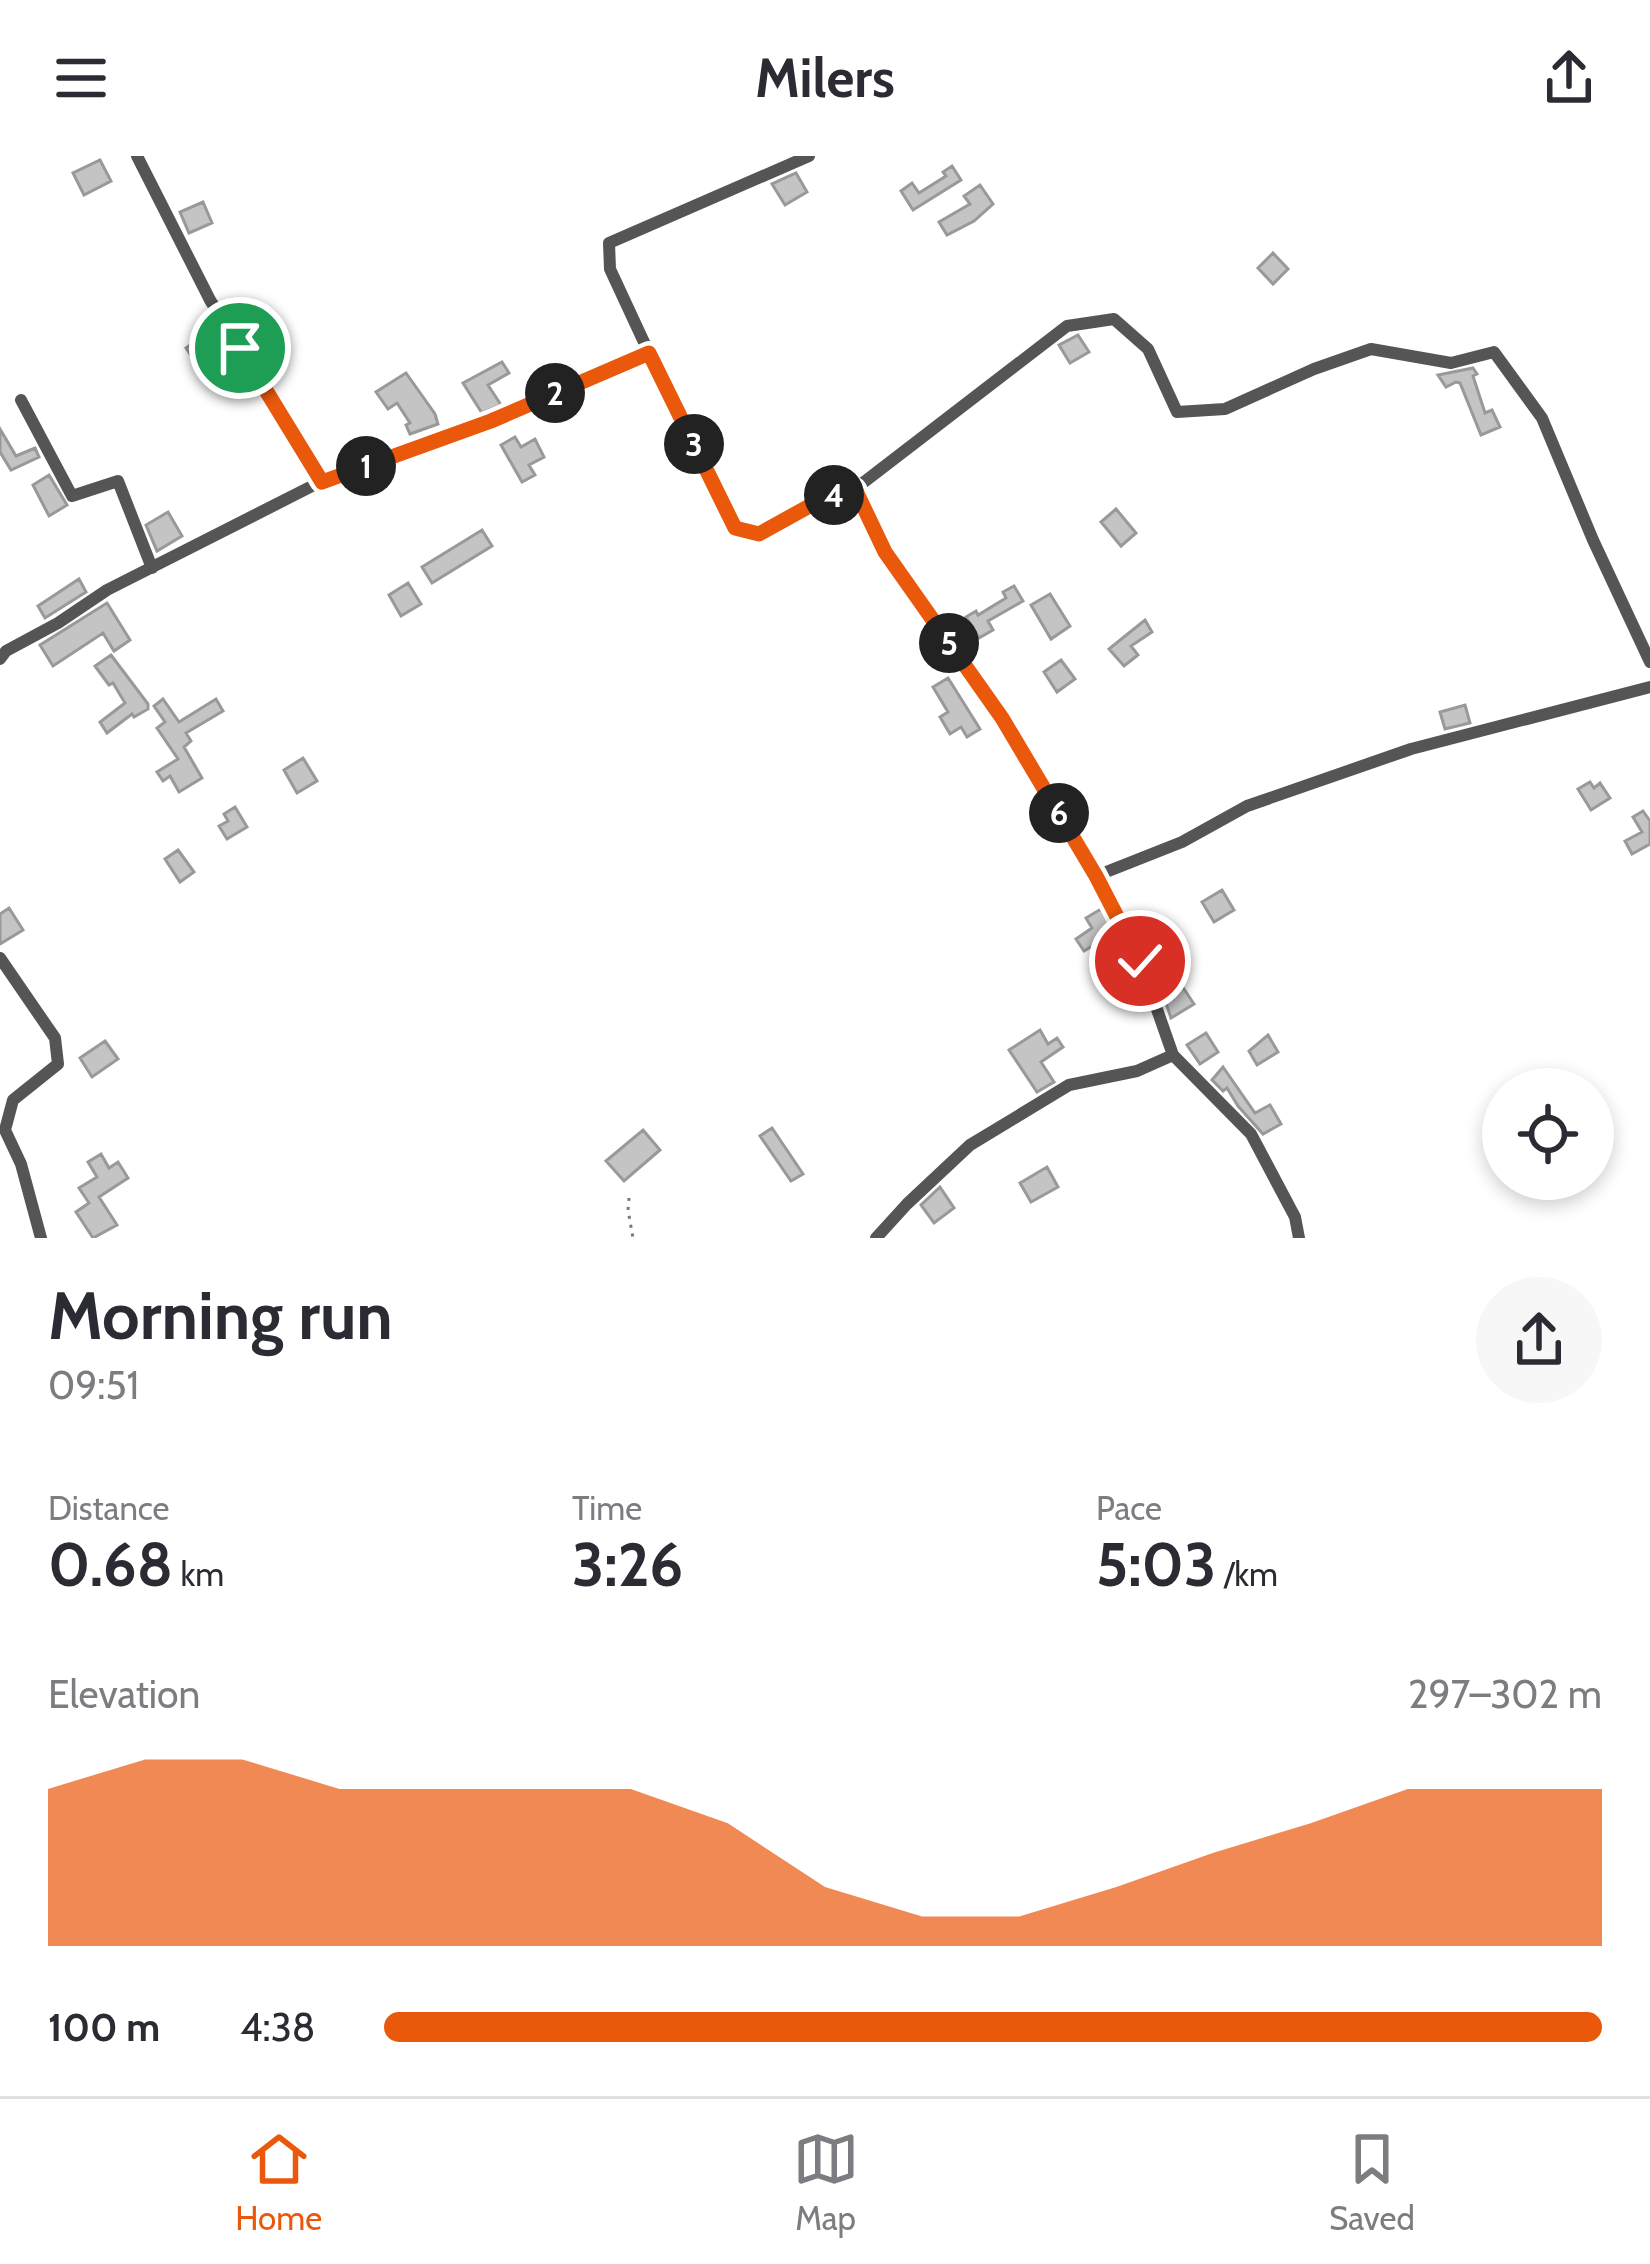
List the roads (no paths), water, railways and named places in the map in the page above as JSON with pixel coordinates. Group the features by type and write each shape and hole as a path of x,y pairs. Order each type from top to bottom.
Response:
{"street":[{"path":"137,156 210,300 322,482"},
{"path":"809,156 609,243 610,269 735,528 759,534 824,498 855,489 1067,326 1114,319 1148,349 1177,412 1225,409 1371,349 1450,363 1494,352 1542,418 1650,662"},
{"path":"0,659 106,590 322,482 491,421 649,353"},
{"path":"21,400 72,496 118,481 152,568"},
{"path":"855,489 885,552 1002,718 1096,876 1140,961 1173,1055 1251,1134 1295,1217 1299,1238"},
{"path":"1096,876 1182,842 1247,806 1411,749 1650,687"},
{"path":"0,958 55,1038 58,1064 13,1100 5,1130 21,1165 41,1238"},
{"path":"876,1238 970,1144 1070,1085 1137,1071 1173,1055"}]}
